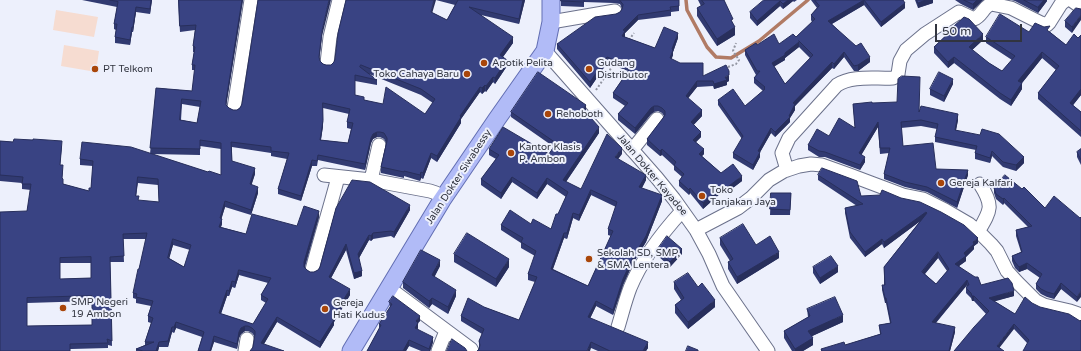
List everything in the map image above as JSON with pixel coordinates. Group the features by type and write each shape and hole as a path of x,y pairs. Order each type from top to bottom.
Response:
{"main road":[{"name":"Jalan Dokter Siwabessy","path":"351,351 442,200 496,119 545,51 551,22 551,0"}],"street":[{"path":"234,108 251,0"},
{"path":"327,63 330,36 339,0"},
{"path":"787,170 782,154 789,138 837,85 843,81 893,78 897,76 900,60 906,50 926,34 959,12 974,19 978,18 987,5 990,4 1011,8 1047,25 1061,4 1066,0"},
{"path":"1071,0 1081,7"},
{"path":"551,22 615,11"},
{"name":"Jalan Dokter Kayadoe","path":"545,51 657,178 682,211 696,230 709,254 723,286 768,351"},
{"path":"632,150 657,119"},
{"path":"371,180 379,146"},
{"path":"696,230 738,208 751,198 769,180 787,170 811,164 822,165 903,195 923,199 969,224 991,244 1007,271 1036,301 1044,305 1081,315"},
{"path":"324,174 338,177 371,180 430,191 436,193 442,200"},
{"path":"312,270 320,236 338,177"},
{"path":"978,232 990,210 990,203 980,184"},
{"path":"618,327 630,288 643,264 660,236 682,211"},
{"path":"389,288 472,351"},
{"path":"438,351 446,331"}],"path":[{"path":"626,45 634,33"},
{"path":"728,67 736,64 738,60 734,51 736,44"},
{"path":"589,101 613,64"}],"shaded area":[{"path":"56,10 98,17 94,37 53,30"},
{"path":"64,45 99,51 96,72 61,66"}],"building":[{"path":"110,0 151,0 150,9 136,7 130,40 115,37 117,24 114,24 118,2"},
{"path":"179,0 242,0 226,101 226,105 229,108 237,110 242,104 258,0 329,0 322,31 319,57 323,64 331,65 335,59 338,33 346,0 434,0 431,12 447,20 458,0 523,0 519,19 469,7 513,37 500,55 507,60 495,78 493,77 486,86 485,85 482,88 480,87 460,116 461,117 437,156 431,153 423,173 421,172 420,175 381,167 387,138 384,133 377,132 373,134 371,138 365,164 318,155 317,161 312,160 301,196 278,189 289,153 271,151 271,147 231,142 232,161 255,168 250,184 258,187 251,210 225,201 219,227 246,234 252,214 297,226 304,206 319,211 304,262 304,267 310,272 318,270 320,267 336,208 352,180 370,182 410,205 394,232 373,233 371,236 369,235 358,254 362,271 354,273 346,244 329,277 350,289 332,319 334,320 320,342 277,317 261,343 284,351 250,351 253,347 255,331 248,326 245,326 241,328 239,332 237,344 214,336 210,351 198,351 204,332 176,322 174,327 172,327 168,341 159,342 156,351 143,351 136,349 154,342 145,342 153,318 148,316 153,301 136,297 137,294 133,293 147,233 123,234 124,256 110,257 112,341 107,339 108,343 70,344 70,351 0,351 0,212 27,211 31,184 22,184 23,177 0,175 0,141 13,142 14,139 33,139 62,141 60,165 63,165 63,184 89,191 89,188 91,188 93,161 80,159 82,142 131,147 221,175 221,143 200,140 200,149 150,148 156,88 192,91 195,65 192,65 195,47 193,46 196,25 180,26","holes":["361,65 421,89 435,99 425,114 386,87 383,104 364,100 364,97 355,95 355,75 377,80 360,67","182,99 201,101 197,123 180,120","323,103 350,109 347,122 353,123 348,143 320,140 323,121","138,177 158,179 159,202 138,200 139,196 136,196","173,239 191,245 184,267 168,258","91,257 91,278 60,279 60,258","239,270 271,278 261,295 268,299 253,324 219,313 227,290 229,291 232,281 235,282","92,296 92,325 27,326 27,298"]},
{"path":"584,0 584,2 561,1"},
{"path":"620,0 679,0 679,6 670,7 671,10 638,15 623,30 625,31 622,36 655,48 664,27 678,33 670,58 680,63 703,63 703,76 726,65 729,71 729,75 725,77 727,80 714,84 713,81 697,81 686,96 702,110 691,122 701,132 693,140 704,149 699,154 721,173 733,164 742,176 725,189 723,186 703,203 690,188 689,190 679,181 684,174 674,165 676,162 662,149 660,151 647,139 665,115 665,111 658,106 654,106 635,128 618,114 628,103 613,93 631,67 607,57 590,82 557,44 595,17 620,12 623,5"},
{"path":"702,0 724,0 735,27 717,39 697,8 704,4"},
{"path":"764,0 788,0 783,4 780,1 757,21 750,12"},
{"path":"815,0 864,0 828,21 856,46 861,43 870,57 854,66 844,52 834,64 832,62 793,103 795,104 789,116 790,117 775,132 771,128 758,151 760,152 753,165 733,153 743,136 718,100 733,89 745,106 765,89 765,87 754,78 760,71 757,71 745,50 756,43 757,45 774,34 779,44 793,34 796,37 815,19 811,15 819,6","holes":["799,41 813,55 785,84 772,63 785,55 785,53"]},
{"path":"864,0 903,0 905,3 881,22"},
{"path":"917,0 926,0 918,3"},
{"path":"964,0 977,0 973,4"},
{"path":"1024,0 1044,0 1038,7"},
{"path":"1076,8 1081,9 1081,15 1072,27 1065,21"},
{"path":"1000,14 1029,32 1035,23 1044,27 1050,26 1047,30 1066,45 1074,34 1078,38 1081,35 1081,89 1070,103 1081,112 1081,131 1038,93 1059,66 1042,52 1018,81 1022,83 1011,100 954,57 948,62 934,47 964,17 969,19 983,34 969,47 1002,71 1015,56 986,37"},
{"path":"538,72 586,105 583,109 599,127 563,180 581,189 607,134 622,148 615,157 646,175 639,187 662,195 646,236 633,257 623,279 613,310 596,301 588,317 648,342 643,351 610,351 591,342 587,351 477,351 479,349 479,341 484,329 461,316 468,298 484,307 519,320 537,277 528,274 536,251 521,242 523,238 501,225 510,210 531,224 533,219 551,229 556,214 558,214 568,192 547,178 537,193 512,177 501,193 481,179 499,155 489,149 503,127 549,154 556,143 511,112","holes":["591,190 617,202 608,229 613,231 588,286 551,269 564,233 567,233 573,213 579,215"]},
{"path":"939,72 953,79 944,96 930,89"},
{"path":"902,76 920,77 919,112 921,106 958,114 955,130 980,135 982,129 999,134 1024,157 1016,165 1003,162 992,151 990,158 975,153 977,146 935,137 938,124 921,120 901,122 903,146 933,143 936,169 968,170 957,202 927,187 905,182 884,174 890,148 880,148 878,122 859,153 865,157 860,165 819,151 808,145 817,129 829,136 839,118 855,128 853,104 897,102 898,79"},
{"path":"1081,149 1081,160 1077,152"},
{"path":"822,168 857,181 861,196 880,195 882,190 901,198 920,202 964,225 978,238 964,253 966,256 955,264 975,277 978,277 981,285 1008,278 1012,283 1014,291 989,298 1015,314 1025,297 1040,307 1069,314 1080,321 1081,320 1081,351 1023,351 1029,340 1014,324 997,346 1004,351 954,351 989,311 974,296 972,296 966,288 969,285 967,280 932,322 955,327 949,351 822,351 821,349 844,342 845,345 881,334 879,325 891,323 882,285 885,285 884,267 927,213 926,212 884,242 882,239 865,252 850,232 845,208 863,204 818,175","holes":["938,252 949,269 936,284 922,272"]},
{"path":"1005,175 1022,189 1024,187 1045,208 1054,196 1080,218 1081,217 1081,291 1077,297 1061,283 1054,294 1041,289 1036,284 1042,274 1027,263 1019,267 1015,262 1012,256 1022,252 1016,230 1032,226 1004,198 1003,199 996,194 994,188"},
{"path":"771,193 791,193 790,210 770,209"},
{"path":"743,224 756,245 770,236 779,252 737,277 728,262 733,259 720,238"},
{"path":"467,233 509,259 496,279 454,254"},
{"path":"667,236 682,249 670,262 657,250"},
{"path":"421,250 440,260 432,275 456,290 448,307 432,298 429,301 403,282"},
{"path":"831,256 838,266 820,278 813,267"},
{"path":"688,273 698,287 702,283 715,300 688,322 675,305 684,298 674,282"},
{"path":"393,296 420,316 416,321 418,323 415,328 433,337 429,349 409,340 403,351 367,351 381,325 379,324 392,304 389,302"},
{"path":"835,297 843,315 808,331 813,338 795,349 784,331 810,316 807,309"},
{"path":"452,339 465,348 467,351 447,351"},
{"path":"688,346 698,350 698,351 686,351"}],"waterway":[{"path":"686,0 687,10 707,47 716,57 731,58 759,41 808,0"}],"place":[{"name":"Apotik Pelita","path":"484,63"},
{"name":"PT Telkom","path":"95,69"},
{"name":"Gudang Distributor","path":"589,69"},
{"name":"Toko Cahaya Baru","path":"467,74"},
{"name":"Rehoboth","path":"548,114"},
{"name":"Kantor Klasis P. Ambon","path":"511,153"},
{"name":"Gereja Kalfari","path":"941,183"},
{"name":"Toko Tanjakan Jaya","path":"702,196"},
{"name":"Sekolah SD, SMP, & SMA Lentera","path":"589,259"},
{"name":"SMP Negeri 19 Ambon","path":"63,308"},
{"name":"Gereja Hati Kudus","path":"325,309"}]}
